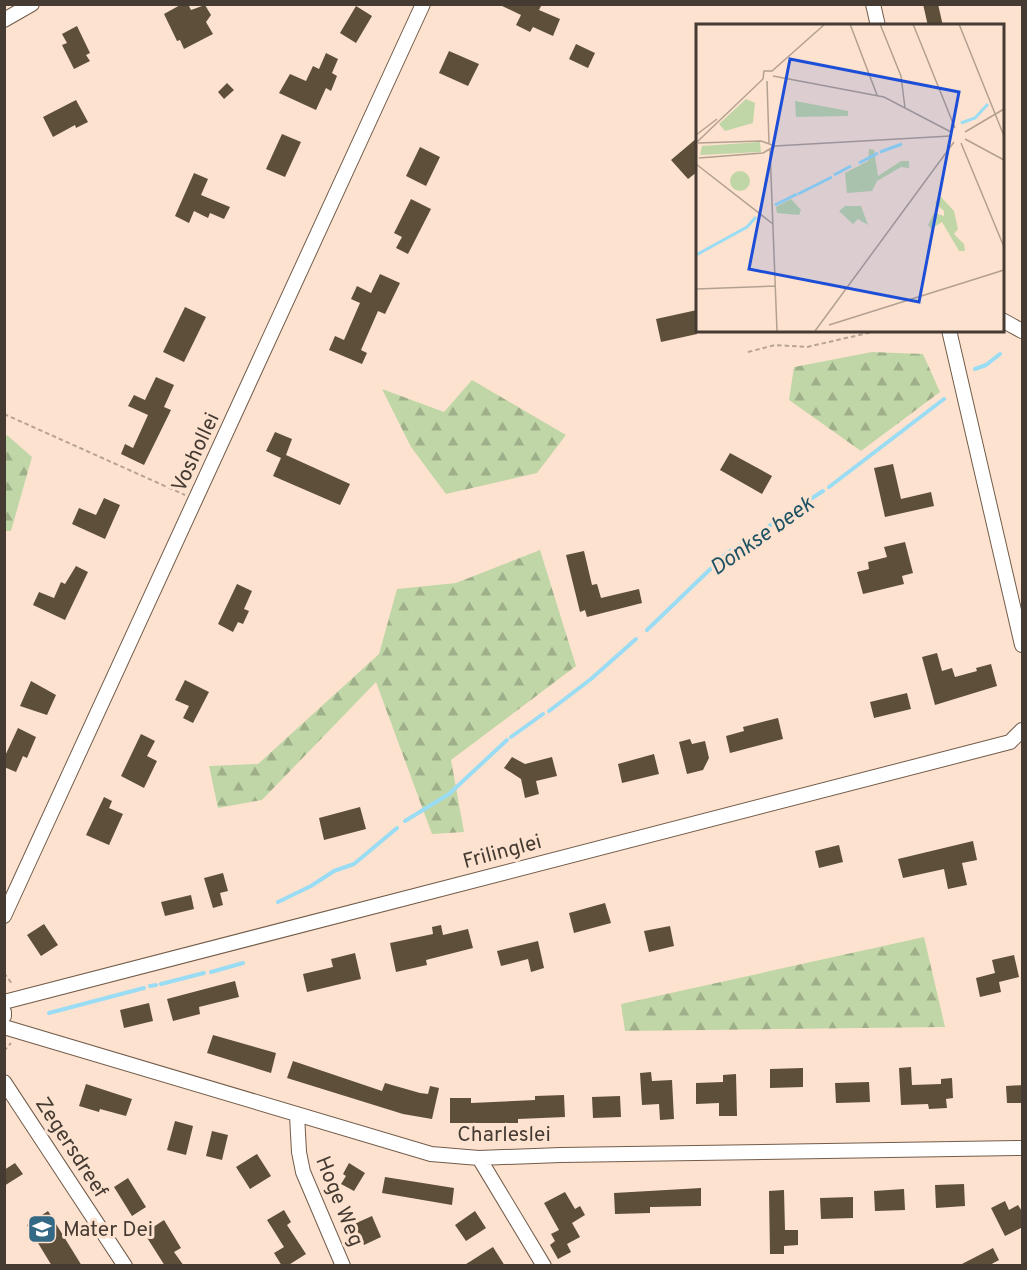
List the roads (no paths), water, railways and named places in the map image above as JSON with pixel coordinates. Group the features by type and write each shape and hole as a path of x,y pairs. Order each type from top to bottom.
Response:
{"street":[{"path":"4,20 32,4"},
{"name":"Voshollei","path":"4,916 423,4"},
{"path":"873,4 878,24"},
{"path":"1003,320 1023,330"},
{"path":"949,332 1023,645"},
{"name":"Frilinglei","path":"11,1000 1016,743 1023,730"},
{"name":"Charleslei","path":"4,1027 431,1154 479,1158 1023,1148"},
{"name":"Zegersdreef","path":"4,1082 124,1266"},
{"name":"Hoge Weg","path":"297,1115 298,1152 303,1172 343,1266"},
{"path":"479,1158 544,1266"}],"waterway":[{"name":"Donkse beek","path":"975,369 986,365 1000,354"},
{"name":"Donkse beek","path":"829,487 944,399"},
{"name":"Donkse beek","path":"647,630 726,554 823,491"},
{"name":"Donkse beek","path":"549,711 591,679 636,639"},
{"name":"Donkse beek","path":"511,737 543,714"},
{"name":"Donkse beek","path":"405,821 449,794 507,740"},
{"name":"Donkse beek","path":"278,902 311,886 334,871 354,864 397,828"},
{"name":"Donkse beek","path":"211,972 243,963"},
{"name":"Donkse beek","path":"161,984 204,973"},
{"name":"Donkse beek","path":"150,986 156,985"},
{"name":"Donkse beek","path":"49,1013 144,988"}],"place":[{"name":"Mater Dei","path":"42,1229"}]}
